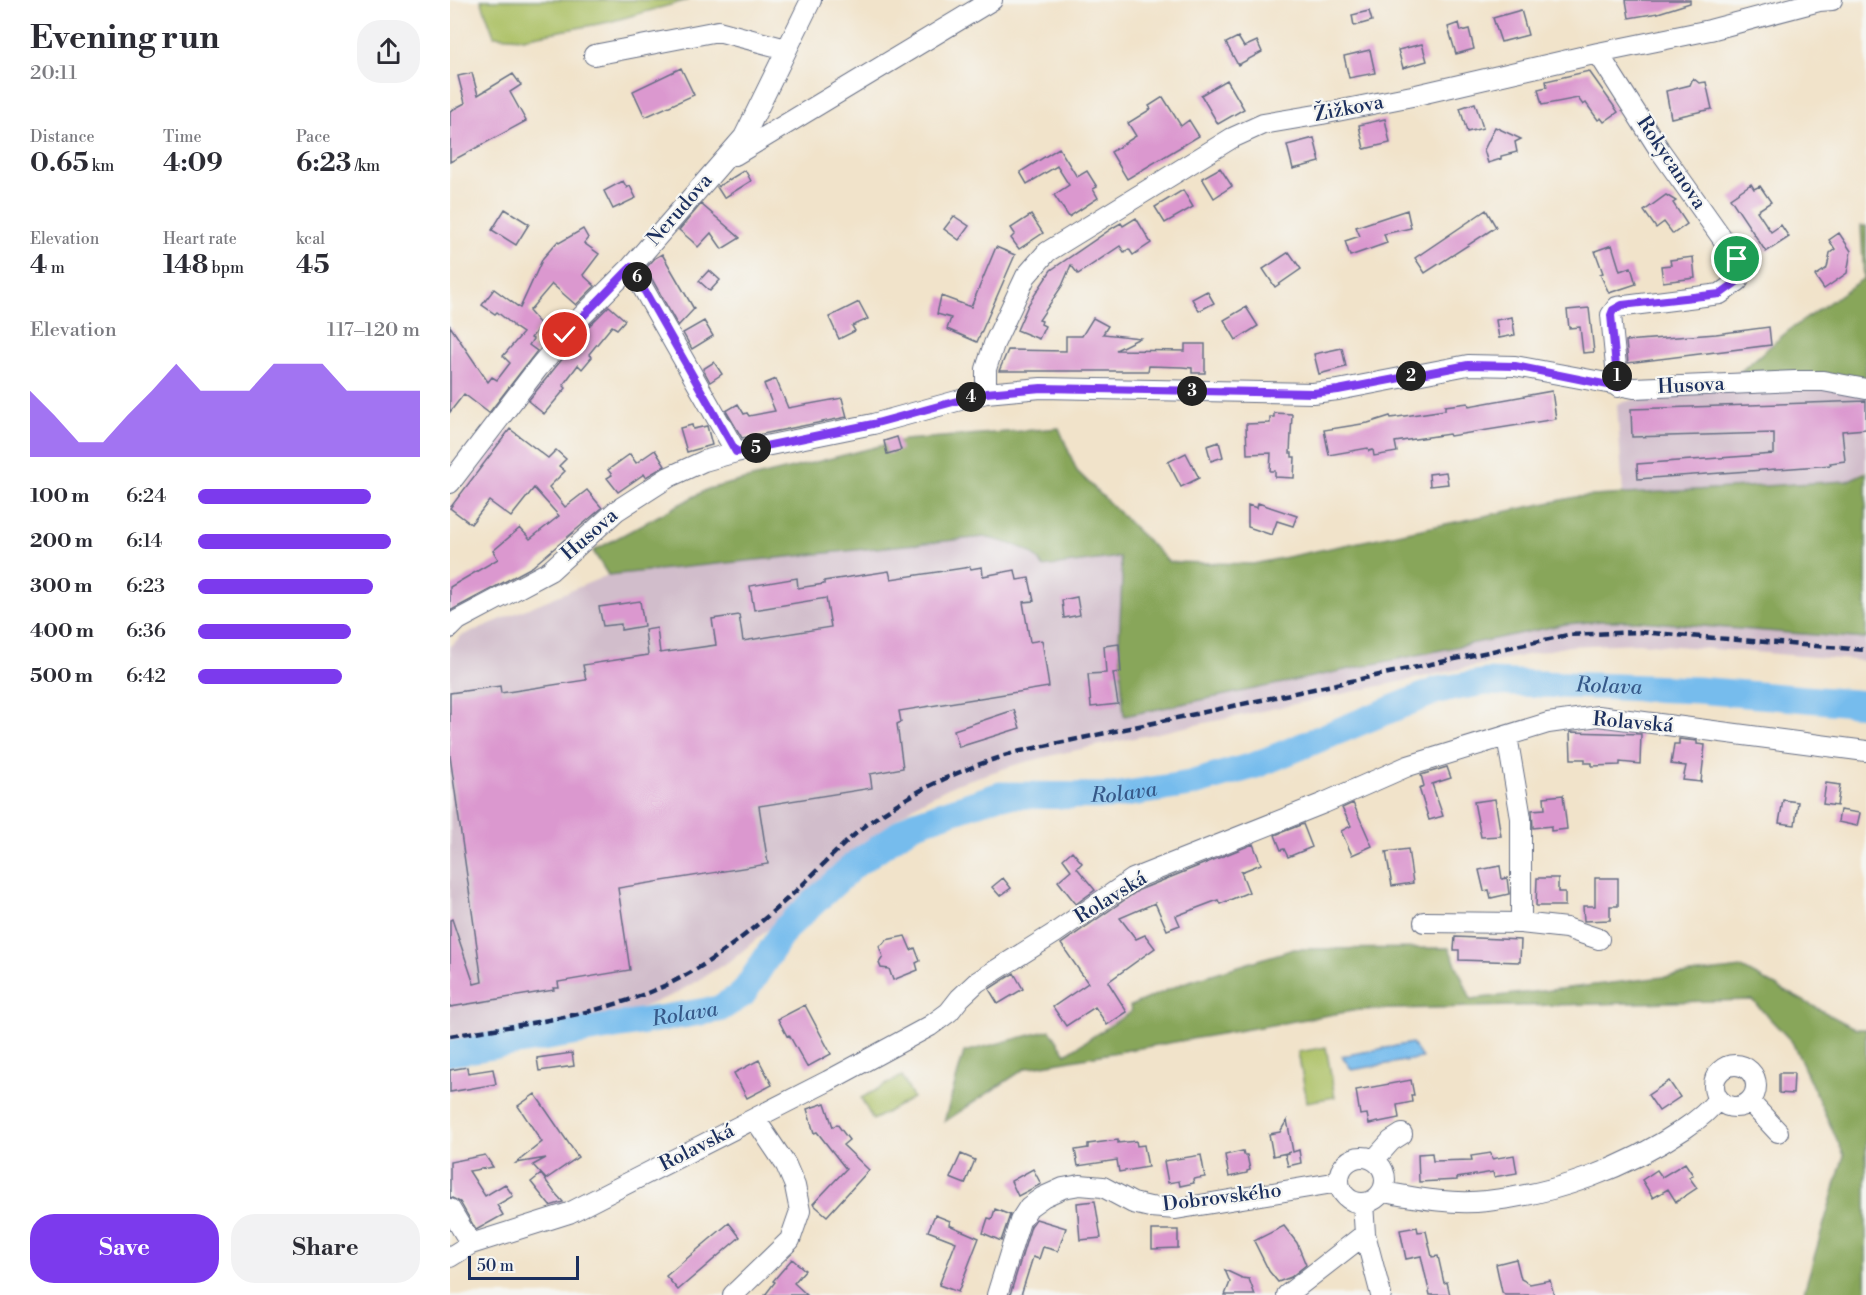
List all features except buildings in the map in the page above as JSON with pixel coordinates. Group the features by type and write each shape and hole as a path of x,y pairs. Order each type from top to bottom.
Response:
{"street":[{"name":"Nerudova","path":"450,483 565,335 631,267 744,137 811,0"},
{"path":"722,163 992,0"},
{"name":"Žižkova","path":"986,393 986,369 994,344 1026,276 1047,252 1232,138 1263,124 1412,96 1598,52 1710,30 1832,0"},
{"path":"594,55 718,31 786,49"},
{"name":"Rokycanova","path":"1598,52 1659,149 1737,259 1741,273 1738,281 1720,294 1617,307 1611,315 1618,387"},
{"path":"631,267 736,452"},
{"name":"Husova","path":"450,628 458,620 550,571 616,511 669,477 704,461 736,452 873,424 986,393 1041,388 1313,393 1468,365 1515,366 1618,387 1652,388 1823,381 1866,390"},
{"name":"Rolavská","path":"450,1257 471,1244 569,1213 755,1119 930,1026 949,1012 977,982 1055,933 1133,879 1324,803 1408,766 1548,723 1598,716 1866,751"},
{"path":"1507,736 1521,818 1521,923"},
{"path":"1424,922 1521,923 1566,928 1599,939"},
{"path":"1733,1065 1745,1067 1753,1074 1756,1080 1756,1090 1750,1102 1735,1108 1726,1106 1718,1099 1714,1084 1716,1076 1724,1068 1733,1065"},
{"path":"1383,1191 1450,1202 1486,1201 1531,1194 1614,1167 1659,1146 1697,1120 1718,1099"},
{"path":"1750,1102 1778,1132"},
{"path":"733,1295 790,1240 800,1210 795,1186 786,1165 755,1119"},
{"path":"1374,1160 1391,1141 1402,1134"},
{"path":"1366,1157 1374,1160 1385,1174 1383,1191 1375,1200 1364,1203 1355,1202 1342,1191 1339,1182 1340,1174 1350,1161 1366,1157"},
{"name":"Dobrovského","path":"997,1295 1020,1221 1029,1207 1043,1197 1063,1188 1080,1185 1103,1187 1133,1203 1176,1209 1339,1182"},
{"path":"1364,1203 1365,1234 1381,1295"},
{"path":"450,1209 471,1244"},
{"path":"1287,1295 1365,1234"}],"shaded area":[{"path":"1740,372 1866,383 1866,470 1847,481 1623,494 1617,404"},
{"path":"985,537 1024,549 1040,561 1043,567 1120,557 1122,579 1119,644 1125,716 1528,631 1566,624 1602,621 1703,625 1866,639 1866,661 1638,643 1569,646 1018,764 956,784 904,813 849,855 805,898 733,959 675,994 636,1010 594,1022 450,1047 450,647 461,636 608,575"}],"green space":[{"path":"481,0 688,0 609,22 523,38 494,36"},
{"path":"1861,226 1866,226 1866,383 1740,372 1788,331 1864,278"},
{"path":"1059,428 1077,471 1169,562 1253,564 1576,497 1847,481 1866,472 1866,639 1639,621 1566,624 1124,716 1119,644 1122,579 1120,557 1043,567 1033,554 1026,550 985,537 608,575 593,551 708,489 904,440"},
{"path":"1449,948 1471,999 1742,968 1856,1029 1866,1029 1866,1295 1803,1295 1844,1155 1792,1042 1752,1000 1358,1010 1026,1068 944,1122 964,1052 1050,1030 1066,1054 1131,1012 1130,1006 1186,982 1294,949"},
{"path":"1326,1047 1335,1097 1307,1102 1298,1052"},
{"path":"902,1076 913,1098 873,1120 861,1098"}],"water":[{"path":"1412,1043 1422,1058 1352,1070 1342,1056"}],"waterway":[{"name":"Rolava","path":"450,1053 719,1009 743,994 785,929 853,866 913,824 1000,795 1113,796 1190,784 1256,765 1438,690 1487,682 1697,690 1866,704"}],"railway":[{"path":"450,1036 578,1014 640,996 669,984 698,968 749,931 797,890 851,838 887,810 942,780 1021,751 1568,635 1639,632 1866,650"}],"route":[{"path":"565,335 631,267 736,452 873,424 986,393 1041,388 1313,393 1468,365 1515,366 1618,387 1611,315 1613,310 1622,305 1720,294 1738,281 1741,273 1737,259"}]}
